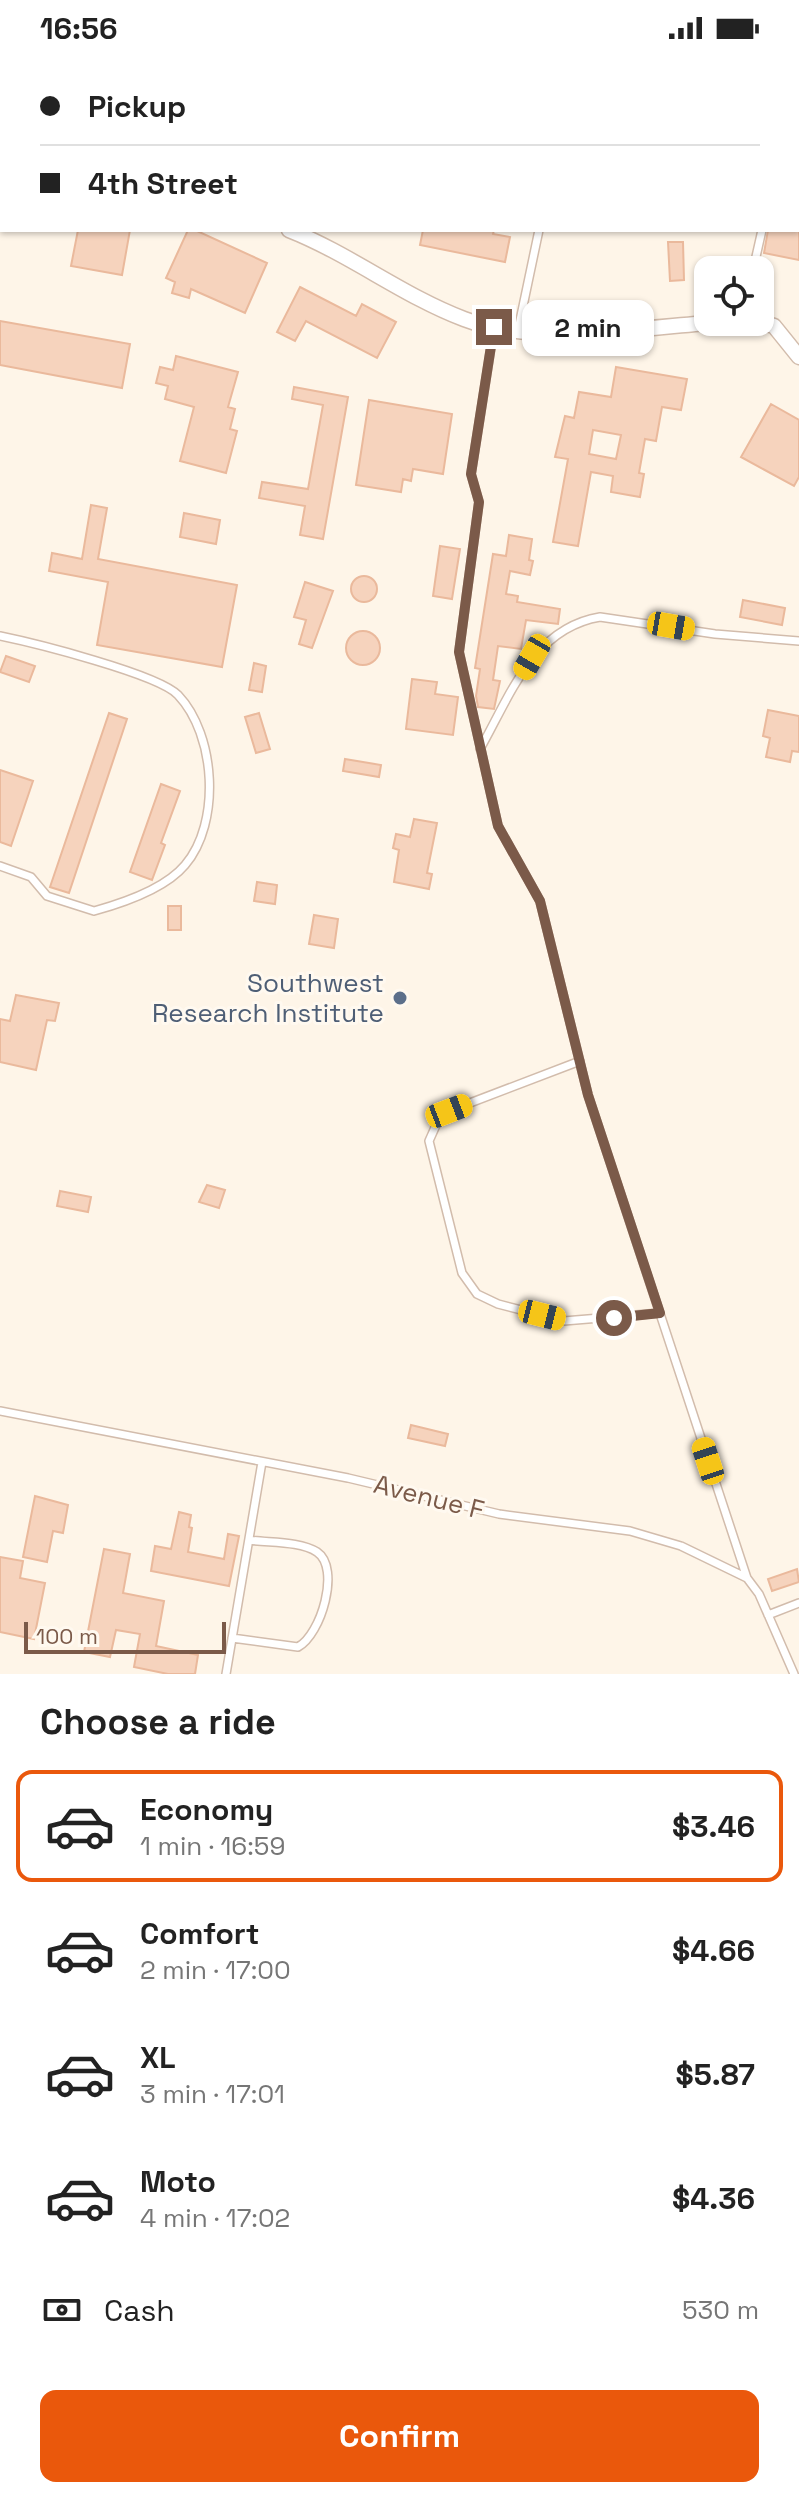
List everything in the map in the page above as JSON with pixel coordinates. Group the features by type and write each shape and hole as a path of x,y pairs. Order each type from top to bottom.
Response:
{"street":[{"path":"293,232 463,319 494,327 561,333 694,324"},
{"path":"774,326 799,357"}],"lane":[{"path":"518,330 539,232"},
{"path":"756,256 762,232"},
{"path":"494,327 471,474 479,502 459,652 480,749 498,826 540,901 580,1061 747,1578 759,1594 794,1674"},
{"path":"480,749 532,657 567,626 583,620 600,617 715,634 799,641"},
{"path":"0,636 149,678 178,694 204,739 209,813 200,842 185,864 168,880 94,911 47,896 31,877 0,866"},
{"path":"580,1061 449,1111 437,1123 429,1141 462,1273 477,1294 498,1304 564,1321 660,1313"},
{"name":"Avenue F","path":"0,1411 348,1478 499,1514 630,1531 681,1546 747,1578"},
{"path":"226,1674 262,1462"},
{"path":"232,1638 298,1647 316,1631 323,1613 325,1561 320,1553 307,1548 249,1540"},
{"path":"768,1615 799,1603"}],"building":[{"path":"78,232 130,232 122,275 71,266"},
{"path":"187,232 199,232 267,263 245,313 191,289 189,298 172,293 175,282 166,278"},
{"path":"423,232 494,232 510,237 505,262 420,245"},
{"path":"768,232 799,232 799,260 764,253"},
{"path":"668,242 683,242 684,280 670,281"},
{"path":"300,287 356,316 362,304 396,322 377,358 306,321 295,341 277,332"},
{"path":"0,321 130,344 122,388 0,365"},
{"path":"176,356 238,372 228,407 235,409 230,429 237,431 226,473 180,461 194,407 165,399 168,386 156,383 160,367 173,370"},
{"path":"616,367 687,379 681,410 662,407 656,441 645,439 639,473 644,474 640,497 611,492 613,476 591,472 578,546 553,542 568,459 555,457 565,416 574,418 579,392 611,397","holes":["593,430 621,435 616,459 589,454"]},
{"path":"294,387 348,397 323,539 300,535 305,506 259,498 262,482 308,489 323,405 292,399"},
{"path":"369,400 452,414 443,474 413,469 411,481 403,479 401,492 356,485"},
{"path":"771,404 799,420 799,477 794,486 741,457"},
{"path":"91,505 107,508 98,559 237,585 222,667 97,645 108,582 49,571 52,553 82,559"},
{"path":"184,513 220,520 216,544 180,537"},
{"path":"509,535 532,539 529,560 533,561 530,575 510,571 506,594 518,596 517,602 560,609 558,624 526,620 521,649 498,646 493,680 500,681 494,709 478,707 476,696 480,669 475,668 493,554 506,556"},
{"path":"440,546 460,549 452,599 433,596"},
{"path":"364,576 373,580 377,589 373,598 364,602 355,598 351,589 355,580"},
{"path":"305,582 333,591 312,648 299,644 306,620 294,617"},
{"path":"743,600 785,608 782,625 740,617"},
{"path":"363,631 375,636 380,648 375,660 363,665 351,660 346,648 351,636"},
{"path":"6,656 35,666 29,682 0,672"},
{"path":"254,663 266,666 262,692 249,690"},
{"path":"412,679 437,682 435,694 458,697 453,735 406,729"},
{"path":"768,710 799,716 799,752 792,751 790,762 766,757 770,738 763,736"},
{"path":"109,713 127,719 69,893 50,887"},
{"path":"259,713 270,749 256,753 245,717"},
{"path":"345,759 381,765 379,777 343,771"},
{"path":"0,770 33,781 11,846 0,842"},
{"path":"161,784 180,791 161,843 165,845 152,880 130,872"},
{"path":"414,819 437,823 427,873 432,874 429,889 394,882 399,850 393,848 396,834 410,837"},
{"path":"257,882 277,885 275,904 254,901"},
{"path":"168,906 181,906 181,930 168,930"},
{"path":"314,915 338,919 334,948 309,944"},
{"path":"16,995 59,1003 55,1021 47,1020 36,1070 0,1062 0,1019 10,1021"},
{"path":"207,1185 225,1190 219,1208 199,1202"},
{"path":"60,1191 91,1197 88,1212 57,1206"},
{"path":"411,1425 448,1434 445,1446 408,1438"},
{"path":"35,1496 68,1505 63,1533 53,1531 47,1562 23,1557"},
{"path":"179,1512 191,1515 188,1552 224,1559 228,1534 239,1536 229,1586 151,1571 155,1546 171,1549"},
{"path":"104,1549 130,1554 123,1593 164,1601 156,1646 198,1655 195,1674 168,1674 134,1667 140,1634 116,1630 110,1657 84,1652"},
{"path":"0,1557 23,1561 20,1578 45,1583 34,1639 0,1632"},
{"path":"797,1569 799,1582 772,1591 768,1579"}],"place":[{"name":"Southwest Research Institute","path":"400,998"}],"route":[{"path":"494,327 471,474 479,502 459,652 498,826 540,901 588,1095 660,1313 614,1318"}]}
